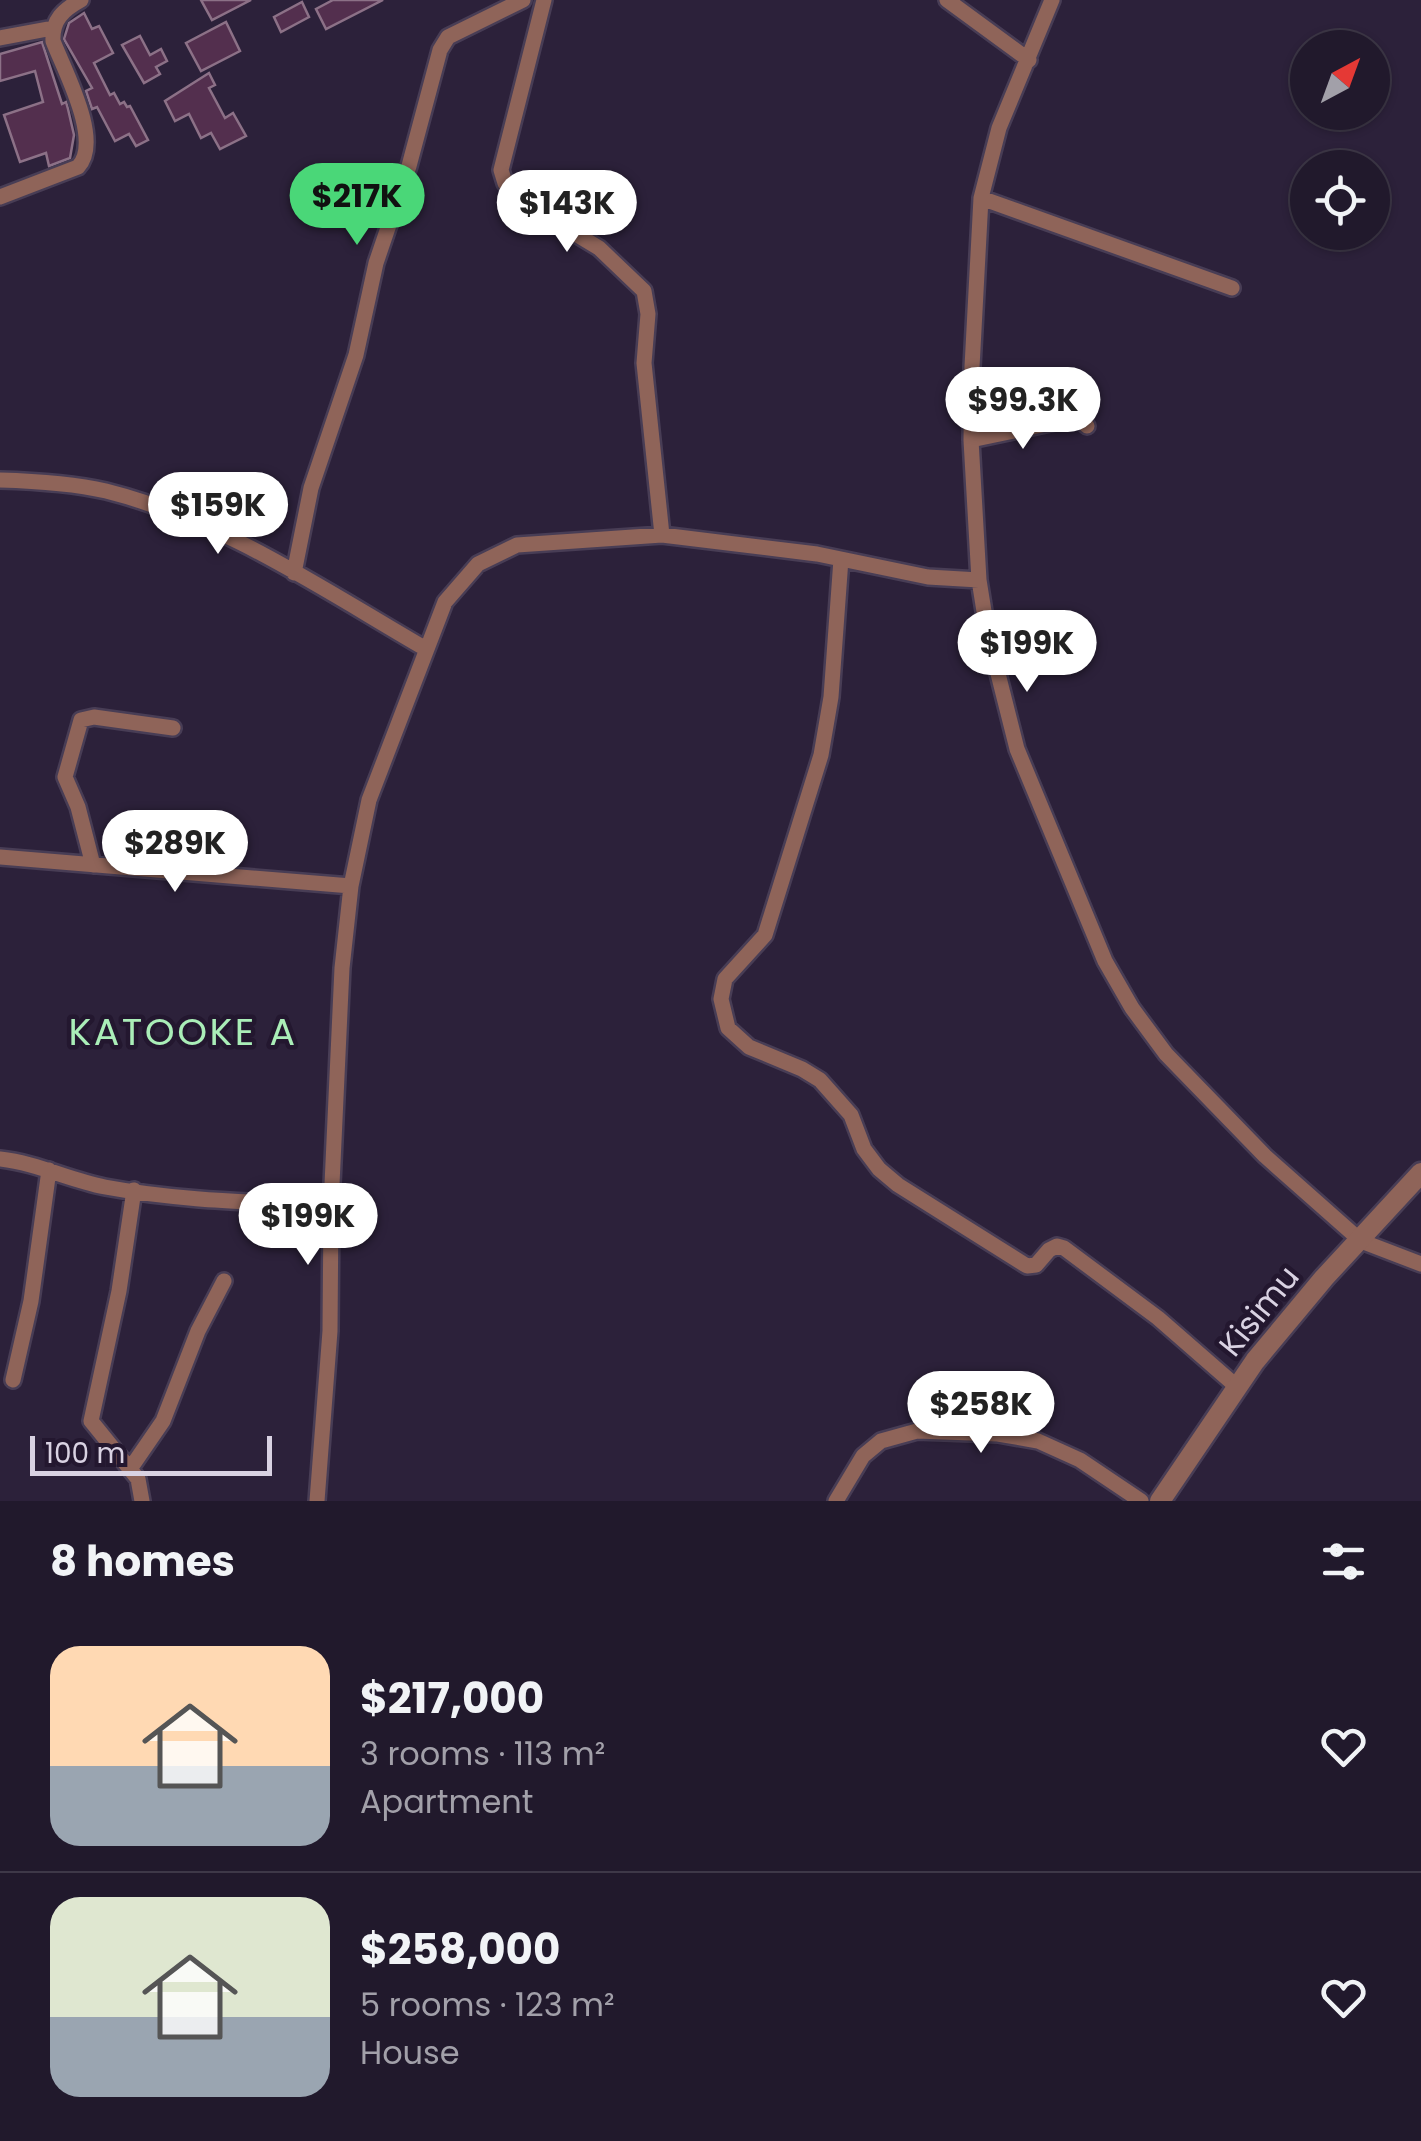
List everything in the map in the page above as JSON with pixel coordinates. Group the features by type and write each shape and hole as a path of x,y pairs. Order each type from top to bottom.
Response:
{"street":[{"path":"0,197 78,166 84,160 88,148 85,123 53,41 58,16 80,0"},
{"path":"294,573 311,488 356,356 376,262 409,166 440,50 460,30 523,0"},
{"path":"544,0 501,170 516,198 599,248 644,290 648,314 644,363 662,535"},
{"path":"948,0 1029,60"},
{"path":"1052,0 1000,128 981,198 971,440 980,580 1017,749 1106,961 1132,1008 1166,1054 1232,1124 1362,1241 1421,1264"},
{"path":"0,38 53,28"},
{"path":"981,198 1232,288"},
{"path":"971,440 1074,418 1087,426"},
{"path":"0,480 53,482 104,490 158,506 248,546 426,649"},
{"path":"318,1501 330,1330 331,1206 342,968 351,886 369,800 445,602 478,564 517,545 662,535 841,559 928,577 980,580"},
{"path":"841,559 831,696 820,755 765,934 725,979 722,999 728,1028 749,1046 820,1080 851,1115 864,1149 898,1186 1028,1266 1036,1266 1049,1250 1064,1248 1158,1318 1236,1386"},
{"path":"93,865 78,807 65,777 80,720 94,717 172,728"},
{"path":"0,857 351,886"},
{"path":"0,1159 27,1162 103,1186 196,1198 331,1206"},
{"path":"13,1380 31,1301 49,1170"},
{"name":"Kisimu","path":"1160,1501 1236,1386 1324,1278 1421,1174"},
{"path":"134,1190 119,1290 91,1421 138,1479 142,1501"},
{"path":"130,1469 163,1421 198,1330 224,1281"},
{"path":"836,1501 862,1456 881,1440 917,1431 998,1434 1038,1441 1080,1460 1141,1501"}],"building":[{"path":"201,0 251,0 212,20"},
{"path":"333,0 383,0 326,29 316,9"},
{"path":"302,2 309,17 281,32 274,17"},
{"path":"84,13 92,29 99,26 113,53 94,63 110,95 114,93 120,104 130,106 148,140 136,146 129,134 115,141 97,107 92,109 86,91 92,88 64,39 69,23"},
{"path":"226,22 240,51 201,71 186,43"},
{"path":"140,36 150,55 161,49 167,61 156,67 160,74 144,83 122,45"},
{"path":"42,42 62,104 66,102 74,135 70,158 49,166 46,153 20,162 4,115 43,102 35,71 0,81 0,54"},
{"path":"209,73 215,85 209,88 225,118 233,113 246,136 220,149 211,133 201,138 189,114 175,121 165,101"}],"district":[{"name":"KATOOKE A","path":"183,1032"}]}
